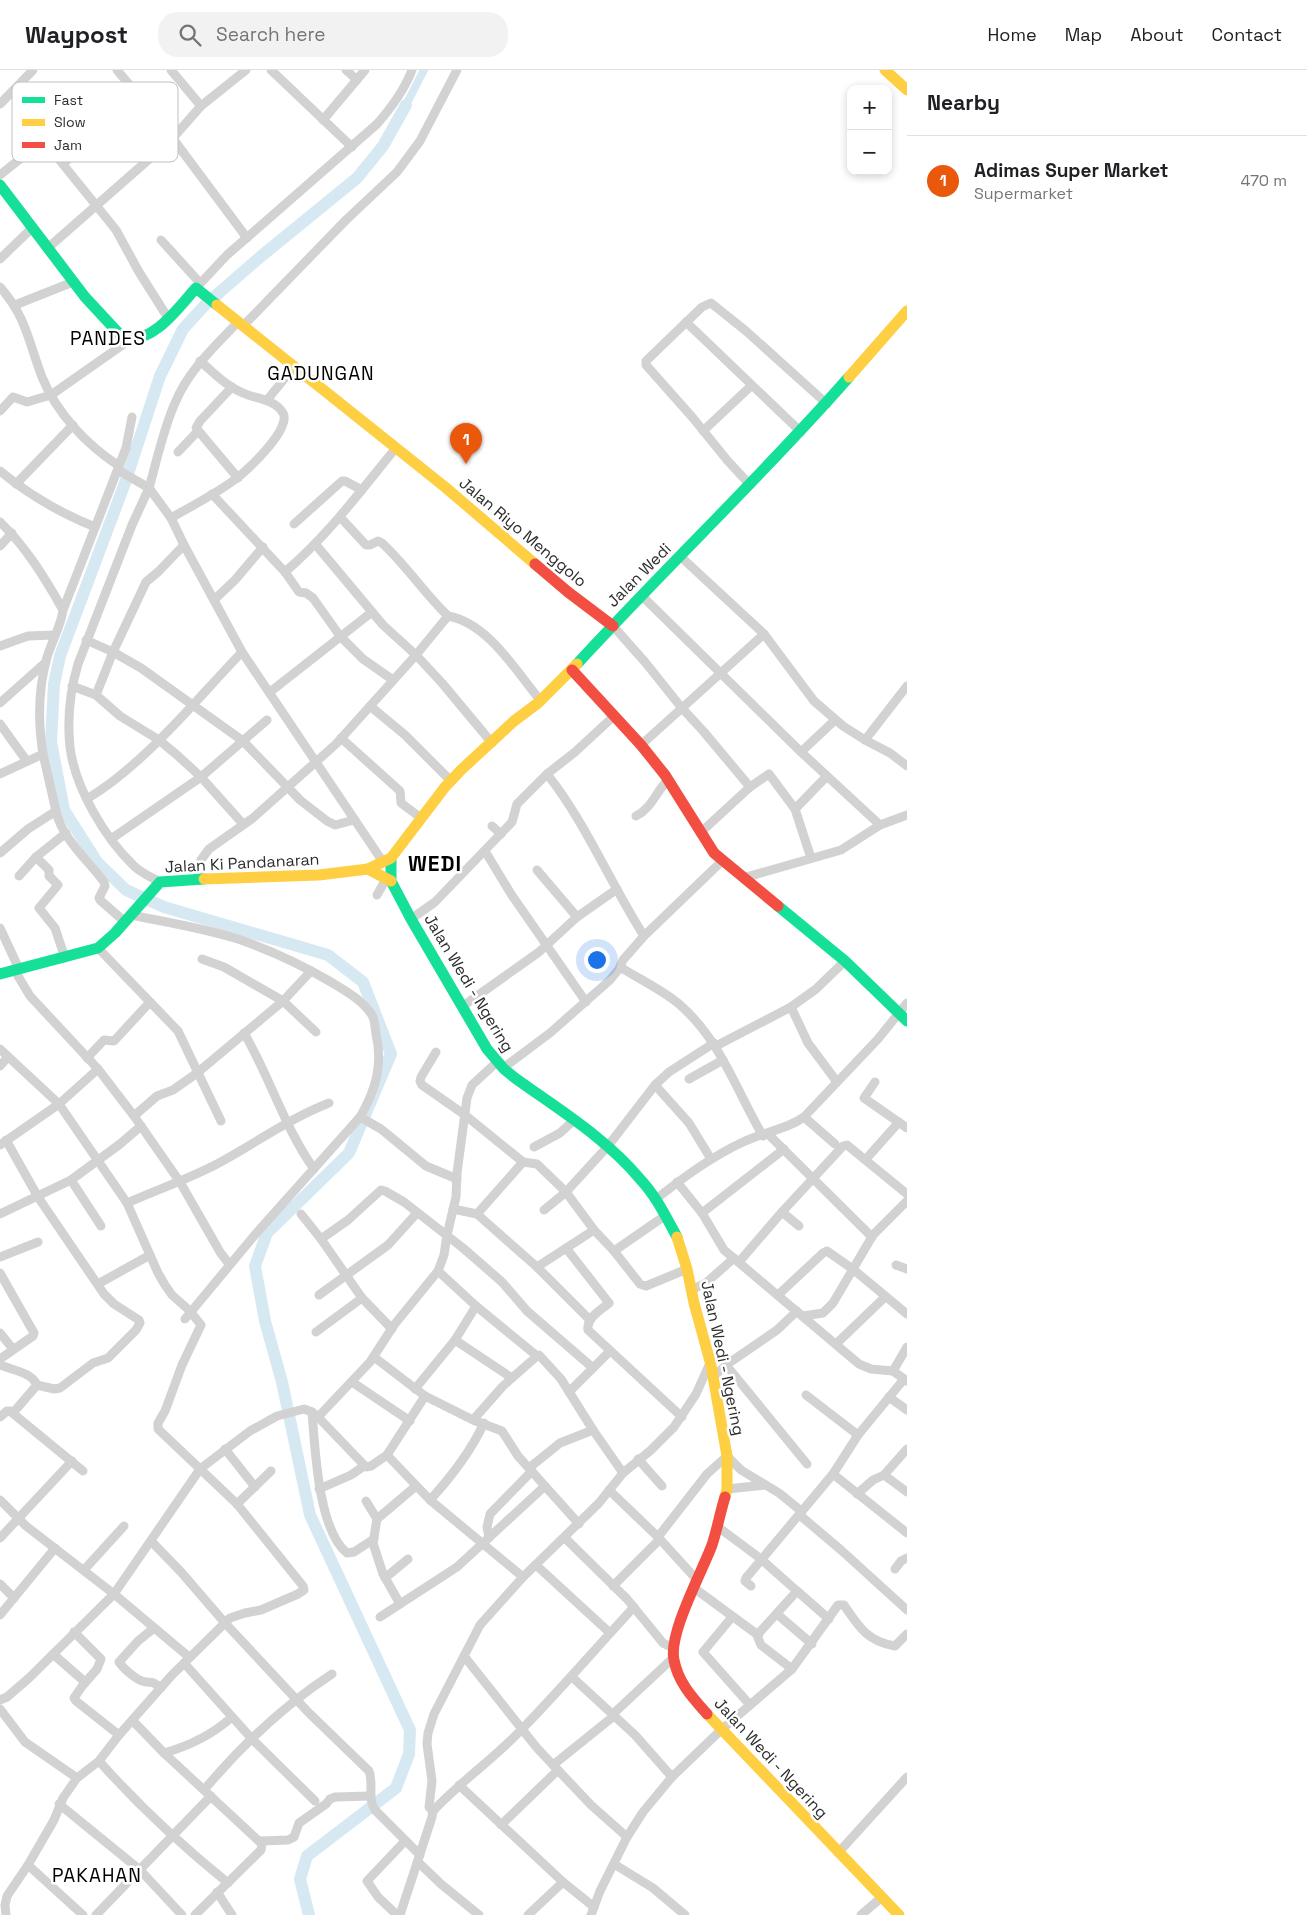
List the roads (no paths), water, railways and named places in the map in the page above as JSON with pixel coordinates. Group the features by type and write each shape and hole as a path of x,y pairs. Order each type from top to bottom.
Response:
{"main road":[{"path":"886,70 907,90"},
{"path":"0,185 32,228 49,247 73,282 108,323 128,341 146,335 168,318 199,287"},
{"name":"Jalan Riyo Menggolo","path":"199,287 240,324 457,497 568,592 613,626"},
{"name":"Jalan Wedi","path":"387,860 450,780 572,670 828,404 907,311"},
{"path":"572,670 641,745 668,780 700,833 722,861 905,1012"},
{"path":"387,860 389,880"},
{"name":"Jalan Ki Pandanaran","path":"0,974 98,948 158,884 196,879 319,875 368,869 387,860"},
{"path":"368,869 389,880"},
{"name":"Jalan Wedi - Ngering","path":"389,880 487,1049 500,1065 608,1146 640,1178 666,1215 677,1238 687,1269 690,1290 712,1369 727,1456 727,1489 718,1527 678,1628 673,1653 678,1675 686,1690 721,1730 899,1915"}],"street":[{"path":"21,82 33,70"},
{"path":"117,70 127,82"},
{"path":"171,70 201,106"},
{"path":"178,131 201,106 246,70"},
{"path":"271,70 352,147"},
{"path":"346,70 357,80"},
{"path":"323,120 365,70"},
{"path":"161,240 199,287 227,255 377,124 407,85 412,70"},
{"path":"158,884 134,866 111,839 96,818 76,773 70,747 69,712 72,686 86,640 175,403 200,361 397,172 420,141 457,70"},
{"path":"0,104 12,92"},
{"path":"178,146 247,238"},
{"path":"0,175 16,162"},
{"path":"49,247 145,162"},
{"path":"63,164 116,230 139,272 168,318"},
{"path":"0,259 32,228"},
{"path":"15,305 73,282"},
{"path":"2,292 15,305 26,328 43,378 51,395 92,447 119,469 145,485 171,518 242,652 354,820 387,860"},
{"path":"750,485 645,364 686,322 705,305 711,303 828,404"},
{"path":"686,322 801,432"},
{"path":"0,411 14,397 27,402 51,395 128,341"},
{"path":"171,518 238,478 273,443 284,426 284,414 267,400 241,393 200,361"},
{"path":"267,400 294,367"},
{"path":"703,431 751,386"},
{"path":"232,387 196,427 238,478"},
{"path":"132,418 126,448 119,469 63,610 62,618 54,635 46,662 40,717 43,754 58,819 66,833 104,882 105,886 99,898 100,900 130,916 238,939 311,971 353,996 373,1016 380,1062 364,1118 314,1169 230,1264 189,1315"},
{"path":"16,484 73,425"},
{"path":"178,452 198,431"},
{"path":"285,572 316,545 395,449"},
{"path":"0,471 16,484 56,510 95,527"},
{"path":"294,524 342,481 362,490"},
{"path":"212,494 263,547 285,572 299,592 306,593 313,598 340,636 363,659 393,680"},
{"path":"340,518 366,545 382,543 448,616 468,623 484,633 540,700"},
{"path":"0,522 12,533 42,574 63,610"},
{"path":"0,546 12,533"},
{"path":"96,695 113,652 146,582 159,572 184,545"},
{"path":"316,545 383,626 416,655 492,743"},
{"path":"214,600 235,580 263,547"},
{"path":"681,557 764,634 810,697 835,720 865,740 890,753 907,766"},
{"path":"642,596 880,825"},
{"path":"270,692 372,612"},
{"path":"196,879 201,860 205,854 253,818 341,738 416,655 448,616"},
{"path":"613,626 750,788"},
{"path":"641,745 764,634"},
{"path":"0,646 28,636 54,635"},
{"path":"86,640 113,652 140,668 243,741 311,811 331,824 340,824 354,820"},
{"path":"87,799 123,775 159,740 242,652"},
{"path":"0,703 46,662"},
{"path":"72,686 96,695 120,716 159,740 201,777 243,824"},
{"path":"865,740 907,686"},
{"path":"370,706 405,736 450,780"},
{"path":"411,919 435,902 501,834 513,820 516,805 547,774 575,752 614,716"},
{"path":"111,839 201,777 267,720"},
{"path":"802,752 835,720"},
{"path":"0,724 26,760"},
{"path":"341,738 400,791 401,803 421,818"},
{"path":"0,774 26,760 43,754"},
{"path":"547,774 565,797 623,903 644,936"},
{"path":"700,833 750,788 769,774 796,809 811,858"},
{"path":"796,809 827,776"},
{"path":"636,816 649,807 654,796 668,780"},
{"path":"0,853 28,829 56,811"},
{"path":"744,878 841,850 880,825 907,816"},
{"path":"492,826 501,834"},
{"path":"19,876 36,857 66,833"},
{"path":"485,850 511,894 586,1002"},
{"path":"36,857 49,870 50,876 58,885 39,908 54,928 65,958"},
{"path":"0,1700 7,1697 29,1678 114,1594 200,1469 250,1431 277,1416 311,1412 352,1382 374,1357 392,1329 438,1270 444,1255 453,1209 467,1098 472,1085 541,1040 586,1002 610,980 623,960 644,936 722,861"},
{"path":"538,870 577,917"},
{"path":"377,896 389,880"},
{"path":"463,1006 499,982 547,945 577,917 617,889"},
{"path":"0,928 30,996 98,1070 134,1116 180,1182 220,1252 230,1264"},
{"path":"98,948 178,1031 221,1121"},
{"path":"202,958 224,967 283,1001 316,1032"},
{"path":"544,1210 566,1192 608,1146 655,1085 677,1065 791,1007 816,989 845,961"},
{"path":"620,967 663,992 679,1004 715,1044 745,1104 765,1135 784,1149 872,1237"},
{"path":"134,1116 157,1096 174,1090 197,1073 283,1001 311,971"},
{"path":"87,1058 104,1040 114,1041 150,1002"},
{"path":"791,1007 808,1043 837,1082"},
{"path":"656,1199 711,1159 745,1141 795,1123 804,1117 905,1012"},
{"path":"244,1032 265,1072 287,1124 303,1155 314,1169"},
{"path":"0,1049 59,1104 96,1161 127,1203 158,1273 189,1315 201,1325 182,1365 172,1396 157,1426 161,1434 237,1504 304,1588 298,1594 261,1610 236,1615 225,1623 187,1660 118,1735 99,1760 77,1778 59,1804 54,1820 28,1865 7,1896 4,1909"},
{"path":"436,1052 421,1077 420,1083 465,1115 523,1162 537,1164 566,1192 594,1230 614,1250 636,1279 646,1286 687,1269"},
{"path":"0,1066 8,1057"},
{"path":"688,1079 724,1060"},
{"path":"37,1385 60,1388 93,1363 108,1358 136,1330 139,1324 139,1320 114,1304 104,1294 3,1142 59,1104 98,1070"},
{"path":"866,1159 903,1125 864,1098 874,1082"},
{"path":"655,1085 689,1123 711,1159"},
{"path":"127,1203 180,1182 329,1103"},
{"path":"804,1117 834,1144"},
{"path":"364,1118 421,1162 457,1179"},
{"path":"534,1148 560,1133 574,1120"},
{"path":"0,1214 72,1180 141,1126"},
{"path":"690,1290 706,1283 737,1260 845,1145 866,1159 907,1194"},
{"path":"702,1213 784,1149"},
{"path":"477,1214 523,1162"},
{"path":"72,1180 101,1226"},
{"path":"677,1182 702,1213 721,1246 737,1260 866,1368 893,1371 905,1380 858,1435 833,1474 801,1514 745,1579 751,1586"},
{"path":"321,1239 348,1220 382,1190 404,1202 447,1235 502,1282 527,1311 594,1368"},
{"path":"405,1841 366,1881 378,1897 398,1915 418,1855 430,1829 432,1810 429,1807 432,1781 427,1744 428,1733 434,1714 466,1659 480,1624 524,1577 568,1540 579,1524 615,1495 622,1473 651,1450 682,1417 712,1369 726,1365 800,1314 823,1313 833,1303 872,1237 907,1201"},
{"path":"900,1208 907,1215"},
{"path":"453,1209 477,1214 537,1267 590,1320"},
{"path":"782,1212 799,1226"},
{"path":"319,1295 388,1245 416,1213"},
{"path":"301,1214 362,1298 392,1329"},
{"path":"614,1250 666,1215"},
{"path":"537,1267 594,1230"},
{"path":"0,1257 38,1242"},
{"path":"566,1248 609,1303 590,1320 588,1330 682,1417"},
{"path":"778,1295 826,1251 854,1270 907,1314"},
{"path":"98,1284 150,1255"},
{"path":"896,1265 907,1268"},
{"path":"438,1270 476,1306 537,1356 542,1357 570,1392 622,1473"},
{"path":"0,1273 34,1333 33,1336 0,1359"},
{"path":"836,1344 885,1296"},
{"path":"316,1332 362,1298"},
{"path":"414,1389 455,1340 476,1306"},
{"path":"0,1333 13,1349"},
{"path":"455,1340 512,1378"},
{"path":"893,1371 893,1368 907,1347"},
{"path":"570,1392 610,1351"},
{"path":"473,1420 512,1378 537,1356"},
{"path":"374,1357 425,1396 473,1420 502,1431 518,1456 579,1524"},
{"path":"0,1365 29,1376 34,1379 37,1385"},
{"path":"726,1365 808,1464"},
{"path":"352,1382 410,1420"},
{"path":"13,1413 37,1385"},
{"path":"806,1395 858,1435"},
{"path":"319,1489 351,1475 364,1466 371,1466 387,1455 425,1396"},
{"path":"889,1397 907,1410"},
{"path":"0,1417 7,1411 13,1413 83,1471"},
{"path":"311,1412 364,1466"},
{"path":"311,1412 319,1489 332,1533 340,1548 347,1553 354,1552 374,1539"},
{"path":"430,1500 462,1463 484,1423"},
{"path":"486,1540 490,1514 530,1470 560,1443 593,1430"},
{"path":"225,1449 255,1487"},
{"path":"858,1494 872,1480 884,1475 907,1449"},
{"path":"387,1455 430,1500 486,1540 524,1577"},
{"path":"613,1586 648,1553 707,1474 727,1456 741,1470 800,1510 803,1518 842,1550 907,1610"},
{"path":"0,1538 19,1520 72,1460"},
{"path":"638,1460 662,1486"},
{"path":"237,1504 271,1471"},
{"path":"833,1474 907,1533"},
{"path":"884,1475 907,1492"},
{"path":"727,1489 765,1485"},
{"path":"377,1519 416,1486"},
{"path":"380,1617 456,1567 545,1486"},
{"path":"615,1495 659,1538 696,1584 732,1617 758,1635 758,1640 792,1669"},
{"path":"0,1500 19,1520 84,1570 154,1628 187,1660 252,1739 315,1801"},
{"path":"366,1501 377,1519 374,1542 386,1578 400,1604"},
{"path":"84,1570 124,1526"},
{"path":"718,1527 761,1559 829,1619"},
{"path":"501,1825 556,1767 614,1715 673,1653 662,1643 634,1607 568,1540"},
{"path":"151,1541 296,1699 369,1771 372,1803 441,1884 479,1915"},
{"path":"0,1615 55,1548"},
{"path":"895,1569 901,1561 907,1558"},
{"path":"386,1578 408,1559"},
{"path":"538,1567 610,1633"},
{"path":"0,1584 14,1598"},
{"path":"758,1635 797,1591"},
{"path":"459,1785 592,1911 627,1837 642,1812 672,1777 721,1730 792,1669 812,1644 834,1609 840,1604 844,1605 866,1635 881,1644 895,1646 907,1634"},
{"path":"432,1810 522,1730 634,1607"},
{"path":"777,1614 812,1644"},
{"path":"732,1617 703,1652 750,1705"},
{"path":"154,1628 138,1640 119,1662 141,1680 150,1681 161,1688"},
{"path":"74,1632 102,1659 97,1669 74,1699 118,1735"},
{"path":"53,1654 83,1679 84,1684"},
{"path":"466,1659 522,1730 591,1804 627,1837"},
{"path":"96,1915 172,1835 207,1793 231,1757 296,1699 332,1674"},
{"path":"572,1677 635,1735 672,1777"},
{"path":"0,1709 25,1742 77,1778"},
{"path":"164,1753 178,1749 211,1734 232,1717"},
{"path":"132,1721 260,1841 263,1846 195,1915"},
{"path":"99,1760 132,1798 195,1856 228,1883"},
{"path":"838,1853 907,1777"},
{"path":"260,1841 288,1840 294,1837 300,1823 335,1797 372,1803"},
{"path":"59,1804 140,1870 160,1894 182,1915"},
{"path":"614,1864 653,1888 685,1915"},
{"path":"28,1865 83,1915"},
{"path":"528,1915 563,1882"},
{"path":"217,1892 232,1915"},
{"path":"861,1915 882,1897"}],"waterway":[{"path":"406,105 424,70"},
{"path":"309,1915 300,1879 307,1856 396,1788 409,1754 410,1730 310,1515 282,1382 265,1321 255,1266 267,1233 349,1153 391,1054 363,982 328,955 164,907 126,890 97,862 64,810 51,742 54,684 60,656 125,483 160,376 183,329 205,305 259,258 357,178 383,146 406,105"}],"place":[{"name":"Adimas Super Market","path":"466,464"}],"district":[{"name":"PANDES","path":"108,338"},
{"name":"GADUNGAN","path":"321,373"},
{"name":"WEDI","path":"435,863"},
{"name":"PAKAHAN","path":"97,1875"}]}
